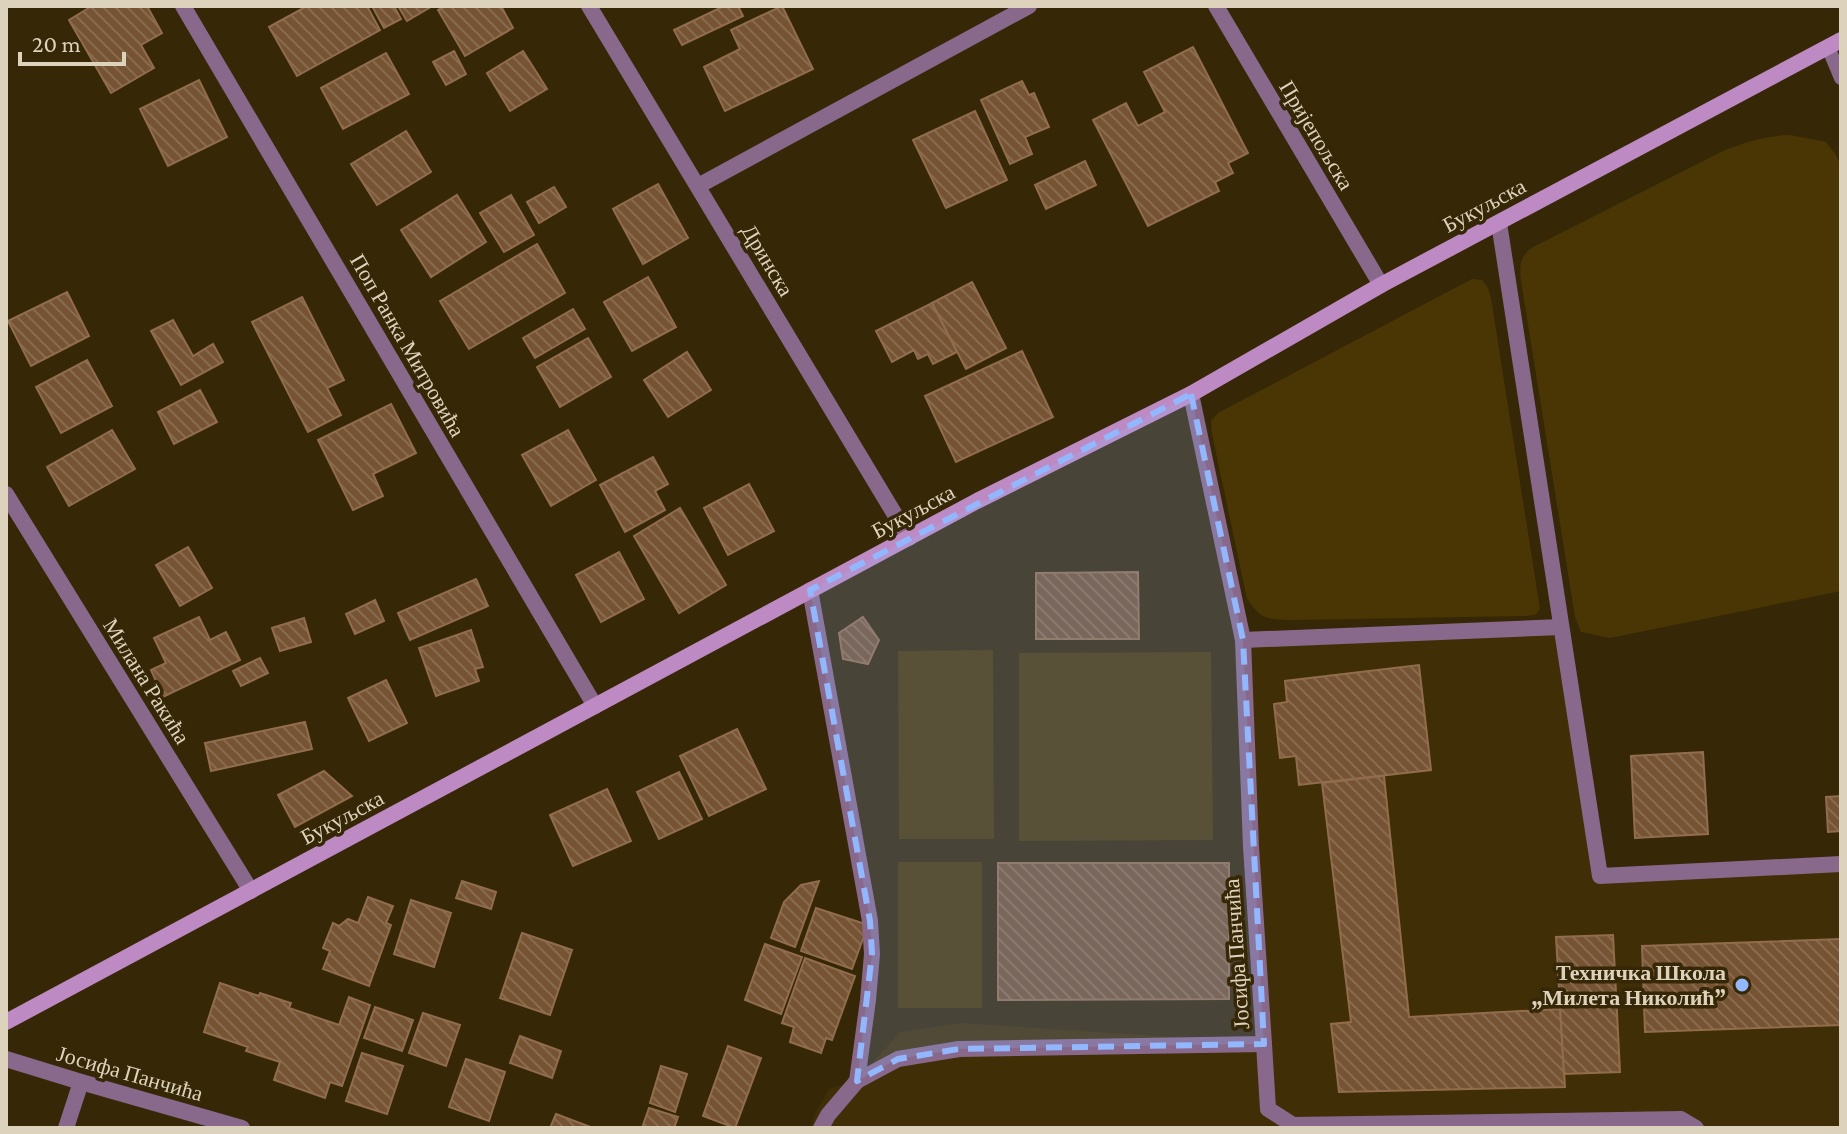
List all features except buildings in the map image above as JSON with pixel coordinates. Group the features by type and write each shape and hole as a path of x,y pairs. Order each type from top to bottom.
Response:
{"main road":[{"name":"Букуљска","path":"6,1022 977,501 1191,394 1381,285 1835,43"}],"street":[{"name":"Поп Ранка Митровића","path":"183,6 595,706"},
{"name":"Дринска","path":"589,6 909,538"},
{"path":"698,186 1029,6"},
{"name":"Пријепољска","path":"1216,6 1381,285"},
{"path":"1499,223 1600,876 1841,864"},
{"name":"Јосифа Панчића","path":"821,1128 857,1081 898,1059 959,1049 1264,1044 1251,847 1243,640 1191,394"},
{"name":"Милана Ракића","path":"6,494 251,891"},
{"path":"810,590 870,921 872,954 857,1081"},
{"path":"1243,640 1561,627"},
{"path":"1264,1044 1268,1109 1293,1125 1681,1119 1696,1128"},
{"name":"Јосифа Панчића","path":"6,1059 242,1128"},
{"path":"66,1128 81,1082"}],"lane":[{"path":"1835,43 1841,78"}],"highlighted area":[{"path":"1191,394 1243,640 1264,1044 959,1049 898,1059 857,1081 872,954 870,921 810,590"}],"shaded area":[{"path":"1790,135 1826,142 1841,166 1841,591 1610,638 1581,632 1575,617 1521,281 1522,258 1531,248 1723,151 1756,140"},
{"path":"1472,279 1482,280 1491,298 1540,609 1535,615 1525,616 1289,620 1260,614 1247,599 1211,421 1218,413"},
{"path":"1561,627 1600,876 1841,864 1841,1128 810,1128 829,1089 857,1080 900,1032 961,1023 1264,1043 1243,640"},
{"path":"993,650 994,839 899,839 898,651"},
{"path":"1211,652 1213,840 1019,841 1019,653"},
{"path":"898,862 982,862 982,1008 898,1008"}],"place":[{"name":"Техничка Школа „Милета Николић”","path":"1742,985"}]}
